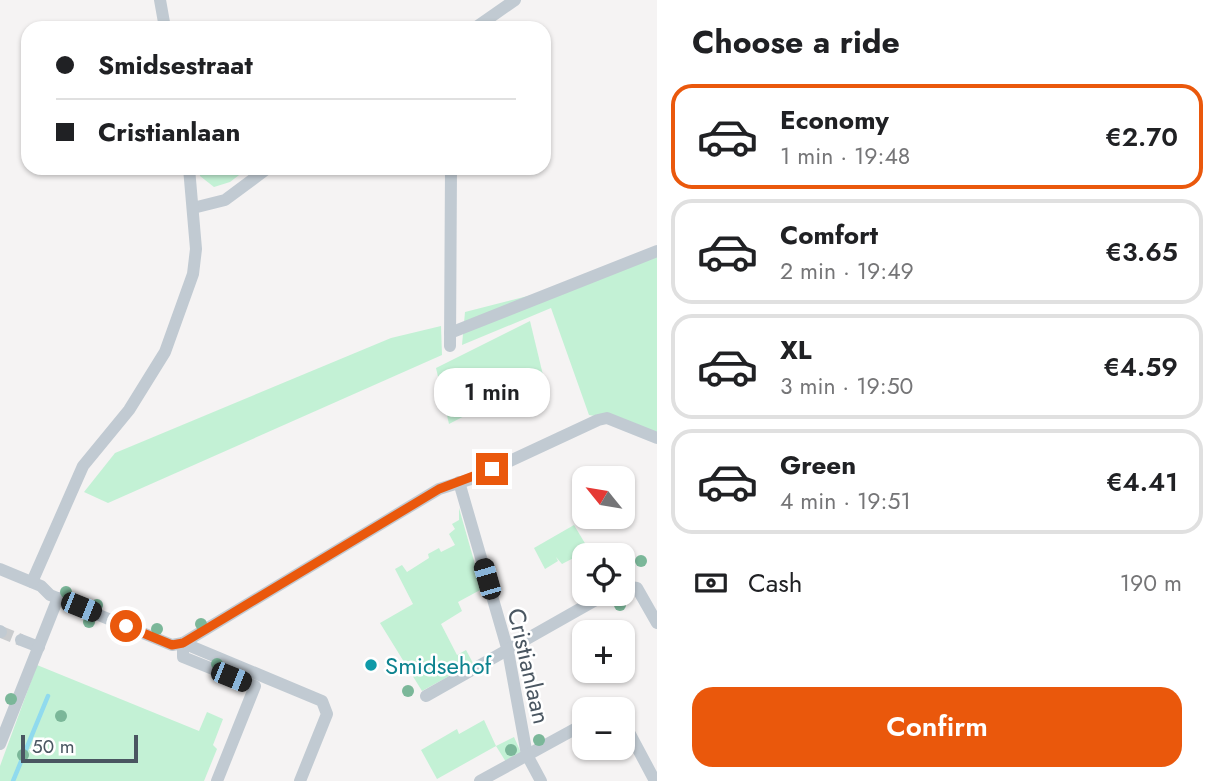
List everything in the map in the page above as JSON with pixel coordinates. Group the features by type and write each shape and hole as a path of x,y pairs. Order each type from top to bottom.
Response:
{"street":[{"path":"160,0 164,21"},
{"path":"485,21 514,0"},
{"path":"32,582 83,466 129,410 165,352 192,274 196,249 190,175"},
{"path":"193,208 225,200 259,175"},
{"path":"451,175 450,340 657,251"},
{"path":"0,569 32,582 58,598 172,645 183,643 439,489 598,420 607,418 657,438"},
{"name":"Cristianlaan","path":"459,482 508,651 527,755 541,781"},
{"path":"635,588 657,624"},
{"path":"0,744 58,598"},
{"path":"426,696 586,606"},
{"path":"21,640 39,647"},
{"path":"183,643 322,701 327,714 300,781"},
{"path":"183,643 183,657 255,686 217,781"},
{"path":"480,781 572,731"},
{"path":"635,744 655,781"}],"green space":[{"path":"239,175 230,182 214,187 200,176"},
{"path":"657,255 657,438 607,418 589,415 551,308 462,345 465,312 611,275"},
{"path":"530,321 543,375 449,424 436,368"},
{"path":"441,326 442,355 108,503 84,492 115,453 391,338"},
{"path":"459,508 482,589 458,602 462,611 441,624 457,655 466,650 473,663 422,691 380,623 413,604 395,569 402,565 407,572 429,558 428,554 439,548 441,552 455,545 449,534 455,529 452,524 459,520"},
{"path":"572,526 585,543 572,543 572,559 562,564 556,557 558,561 545,569 534,548"},
{"path":"37,665 199,731 207,712 223,719 213,745 217,749 204,781 0,781 0,766"},
{"path":"484,720 496,746 437,779 421,750 457,729 459,734"},
{"path":"514,737 522,755 506,762 496,746"}],"waterway":[{"path":"13,781 48,696"}],"tunnel":[{"path":"1,632 21,640"}],"place":[{"name":"Smidsehof","path":"371,665"}],"route":[{"path":"126,626 172,645 183,643 439,489 492,469"}]}
